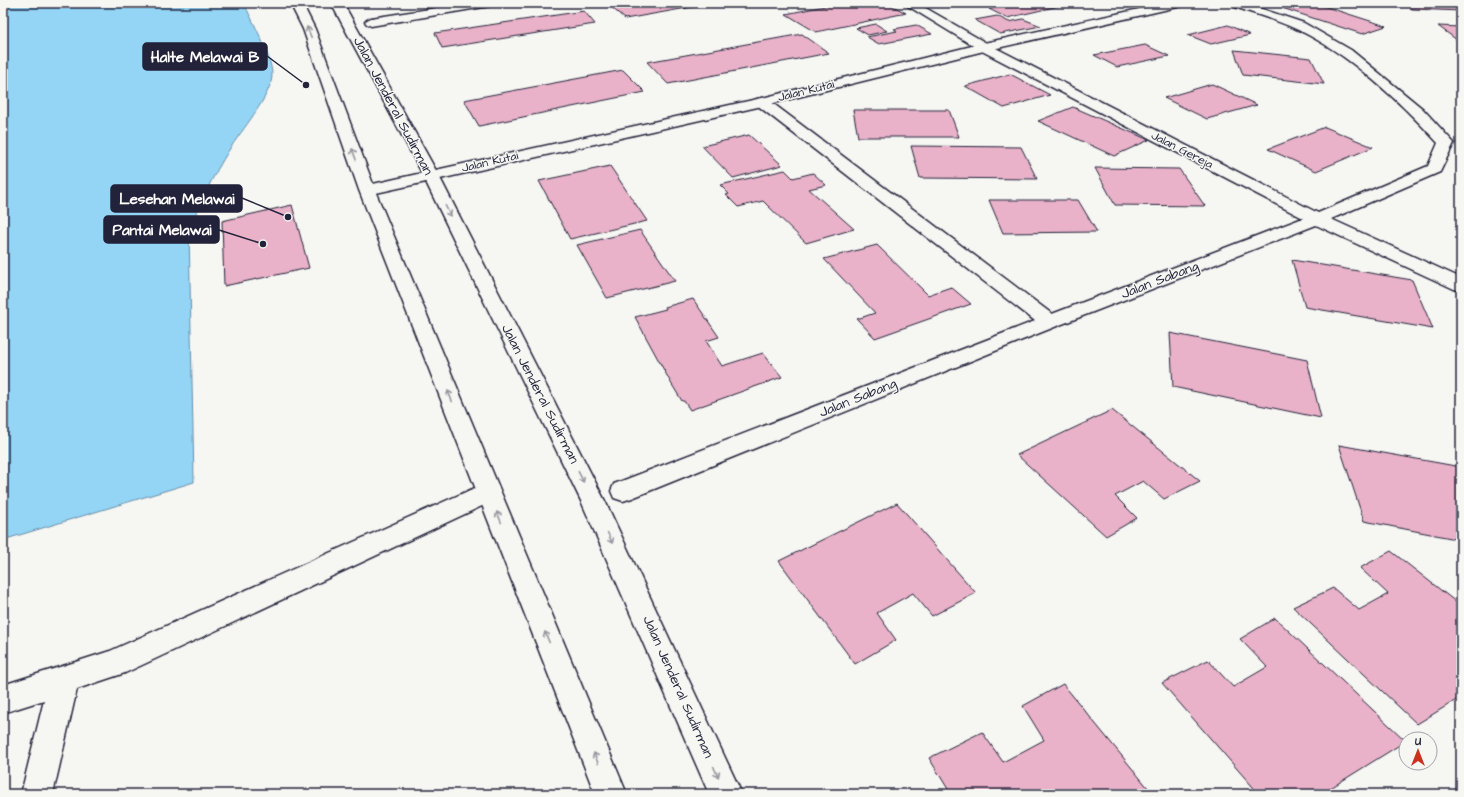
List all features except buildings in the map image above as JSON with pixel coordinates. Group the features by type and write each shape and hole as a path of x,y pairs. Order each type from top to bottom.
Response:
{"main road":[{"path":"296,3 309,29 367,190 611,794"},
{"name":"Jalan Jenderal Sudirman","path":"337,3 431,176 594,503 726,794"},
{"path":"370,22 490,3"},
{"name":"Jalan Gereja","path":"910,3 984,47 1317,219 1461,284"},
{"name":"Jalan Kutai","path":"367,190 762,102 984,47 1182,3"},
{"name":"Jalan Sabang","path":"623,491 1050,322 1317,219 1434,169 1446,143 1418,112 1347,54 1300,26 1239,5"},
{"path":"762,102 1050,322"},
{"path":"3,699 116,663 488,492"},
{"path":"37,794 64,680"}],"water":[{"path":"3,3 244,3 265,47 272,74 271,82 262,102 217,170 189,231 194,482 3,540"}],"place":[{"name":"Halte Melawai B","path":"306,85"},
{"name":"Lesehan Melawai","path":"288,217"},
{"name":"Pantai Melawai","path":"263,244"}]}
